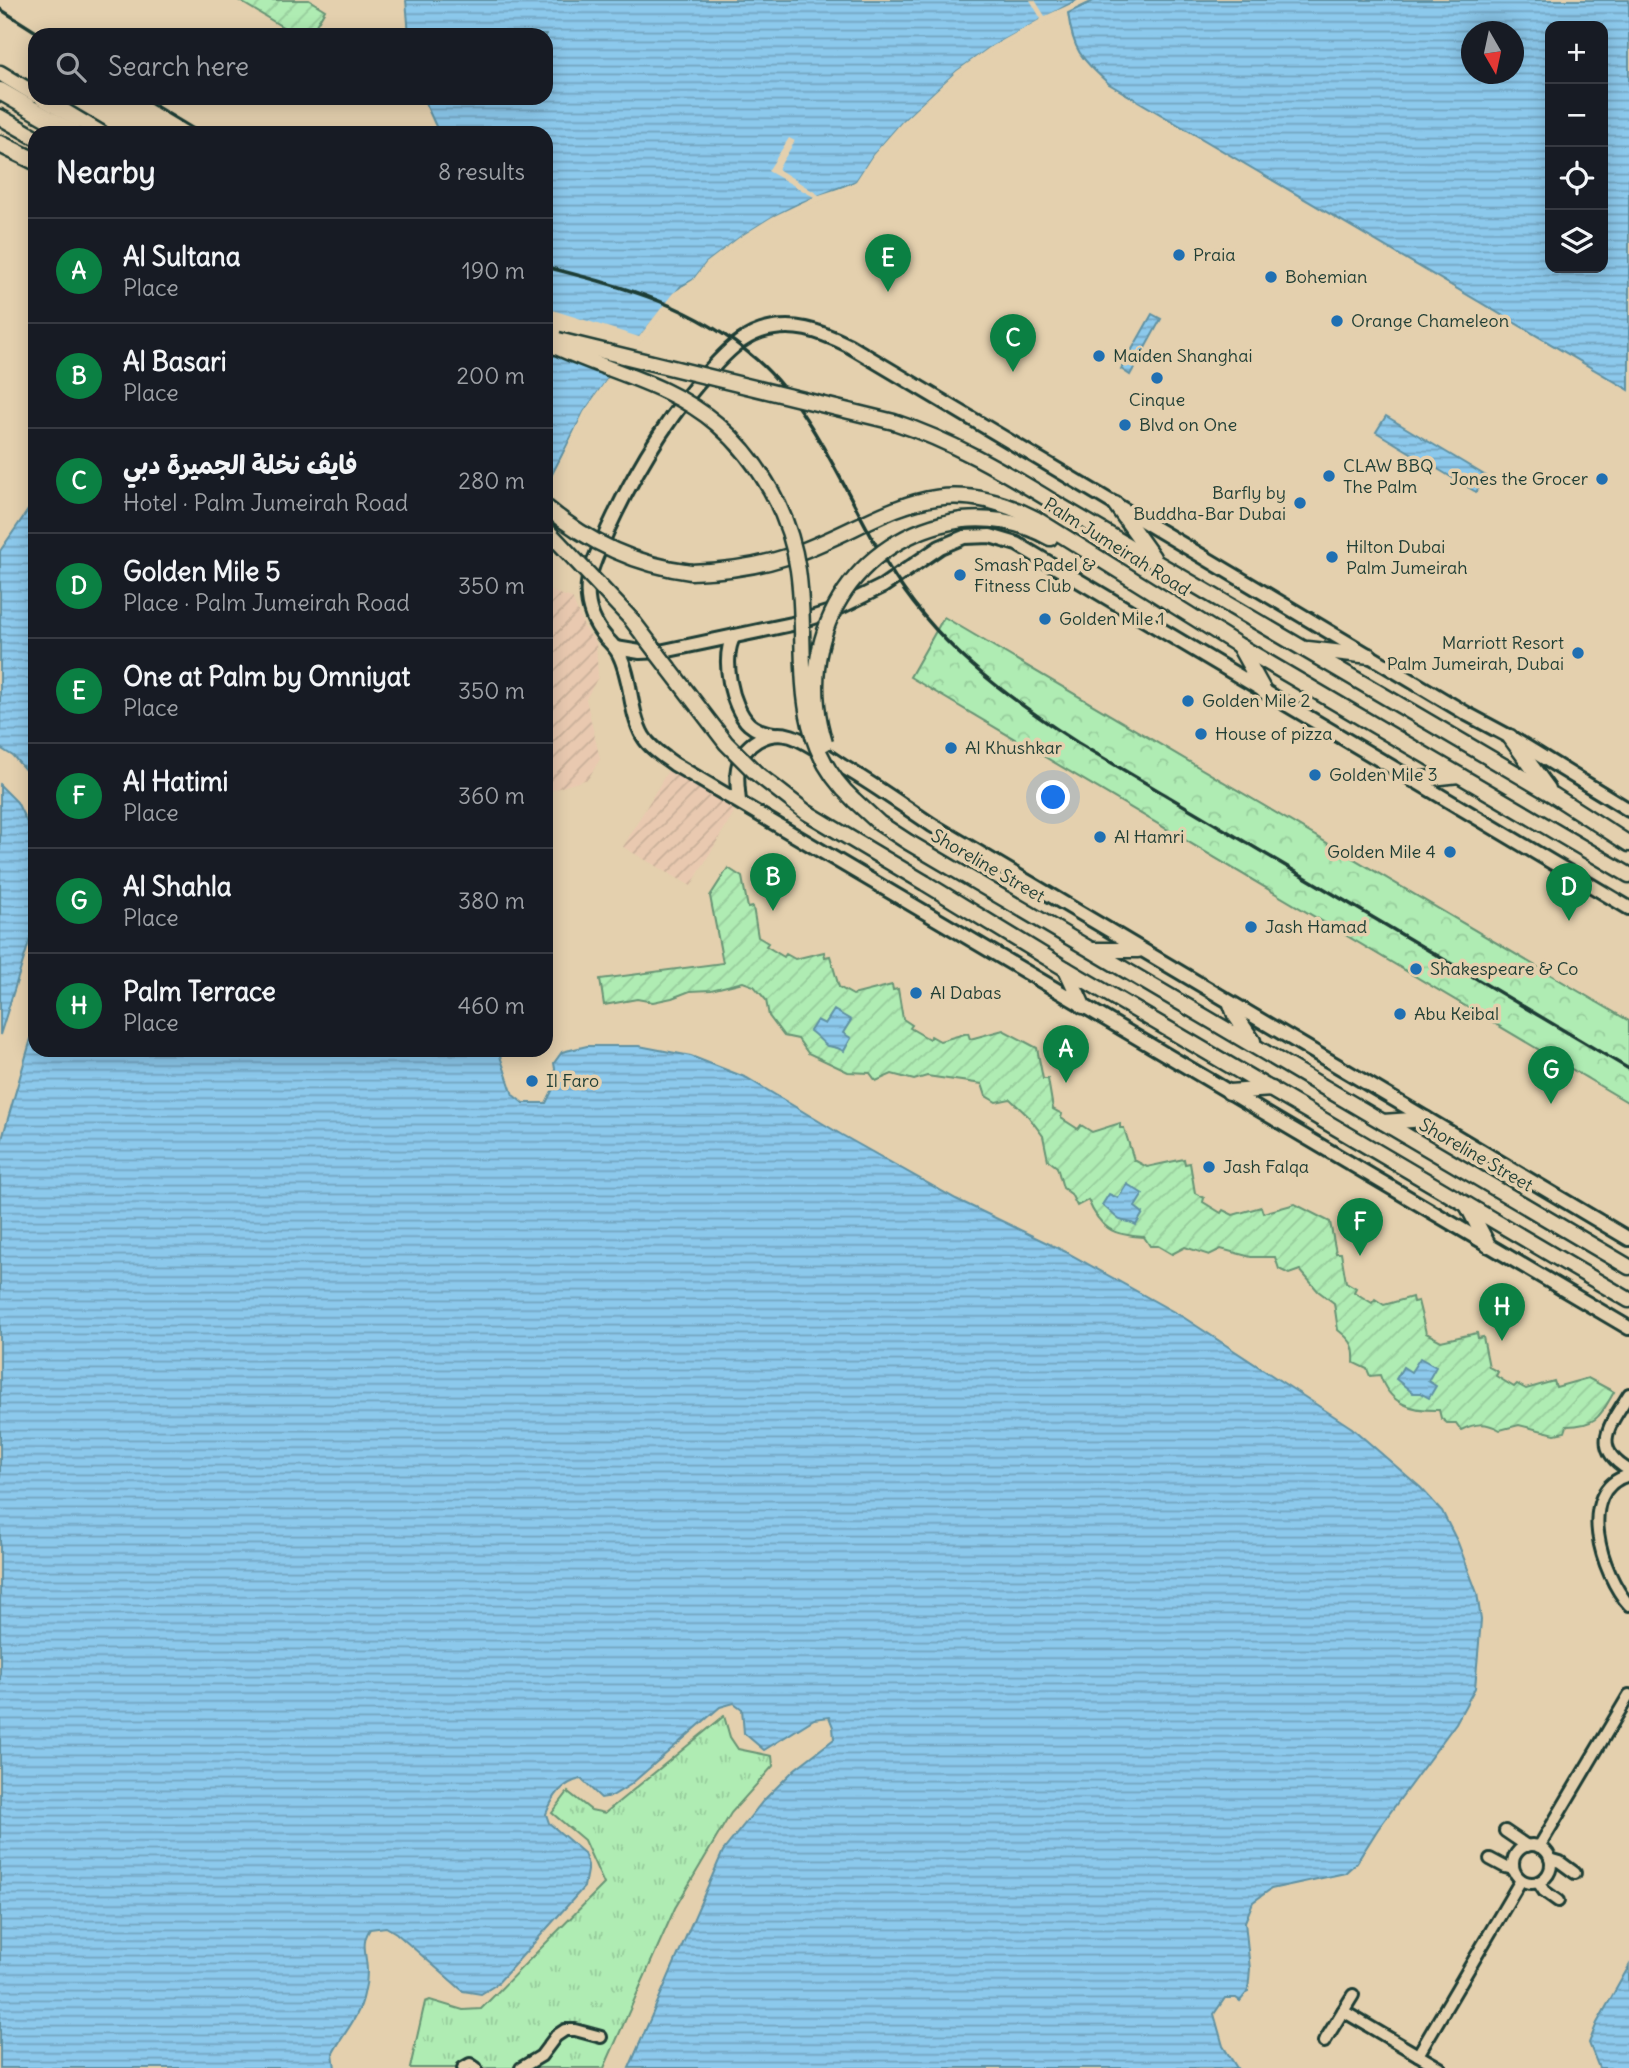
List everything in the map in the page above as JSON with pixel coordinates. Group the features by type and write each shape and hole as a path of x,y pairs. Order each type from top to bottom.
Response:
{"main road":[{"path":"0,73 28,90"},
{"path":"0,91 61,126"},
{"path":"55,105 89,126"},
{"path":"0,117 28,133"},
{"path":"0,144 28,158"},
{"name":"Palm Jumeirah Road","path":"553,341 894,422 934,436 972,454 1156,561 1553,795 1629,844"},
{"name":"Shoreline Street","path":"553,342 674,394 720,426 757,467 783,516 796,560 800,587 804,693 809,722 829,772 854,800 893,833 1629,1267"},
{"name":"Palm Jumeirah Road","path":"553,512 612,551 643,562 691,572 730,570 768,562 805,549 898,506 925,499 954,497 990,501 1024,513 1238,645 1623,871"},
{"path":"1115,504 1156,561"},
{"path":"854,800 826,744 817,713 816,665 824,633 845,590 877,555 917,531 962,520 1000,520 1025,526 1085,557 1108,564"},
{"path":"553,536 631,619 726,743 756,773 806,812 1066,969 1629,1300"},
{"path":"1238,645 1264,691"},
{"path":"1302,648 1370,656"},
{"path":"1510,737 1553,795"},
{"path":"1414,780 1460,775"},
{"path":"1623,871 1629,888"},
{"path":"1093,950 1138,950"},
{"path":"1066,969 1083,1006"},
{"path":"1231,1004 1233,1012 1256,1045"},
{"path":"1229,1092 1272,1089"},
{"path":"1383,1122 1426,1119"},
{"path":"1466,1203 1488,1245"}],"street":[{"path":"1629,810 848,345 815,330 772,328 739,342 694,387 654,442 617,510 591,571 588,596 593,620 615,648 622,663 639,726 646,741 674,764 1629,1328"},
{"path":"615,648 664,652 792,624 830,612 883,586 952,541 977,535 990,536 1017,544 1629,908"},
{"path":"734,636 728,648 727,661 739,710 755,728 804,742 932,825 1138,950 1629,1239"},
{"path":"739,801 737,776 741,758 752,744 778,735"},
{"path":"1629,1394 1609,1428 1606,1440 1611,1457 1629,1470"},
{"path":"1629,1475 1616,1480 1604,1493 1598,1524 1604,1564 1616,1588 1629,1605"},
{"path":"1539,1847 1629,1695"},
{"path":"1490,1858 1513,1869 1521,1880 1527,1883 1538,1882 1548,1874 1550,1859 1545,1851 1539,1847 1527,1846 1505,1831"},
{"path":"1513,1869 1515,1855 1527,1846"},
{"path":"1550,1859 1560,1861 1575,1872"},
{"path":"1418,2055 1521,1880"},
{"path":"1538,1882 1544,1891 1558,1901"},
{"path":"1324,2042 1353,1995"},
{"path":"1343,2011 1440,2068"},
{"path":"521,2068 541,2056 556,2036 565,2030 601,2037"},
{"path":"463,2068 470,2064 476,2068"}],"shaded area":[{"path":"553,592 572,598 585,629 596,642 598,677 586,699 600,759 588,779 553,790"},
{"path":"670,767 730,801 734,812 691,886 623,847"}],"green space":[{"path":"238,0 309,0 325,10 314,28 284,28"},
{"path":"944,617 1629,1021 1629,1103 910,677"},
{"path":"728,868 742,877 748,908 753,907 758,937 768,943 766,946 784,957 786,954 795,959 824,952 825,957 830,956 839,987 853,995 892,985 893,990 898,989 903,1019 912,1025 910,1028 929,1039 931,1036 940,1041 968,1033 970,1039 1003,1030 1037,1048 1043,1079 1048,1079 1053,1109 1078,1129 1081,1125 1092,1132 1120,1123 1134,1160 1147,1167 1184,1159 1185,1164 1190,1163 1195,1193 1204,1198 1203,1202 1221,1213 1223,1210 1233,1215 1261,1207 1263,1213 1295,1204 1330,1222 1336,1253 1341,1253 1346,1282 1356,1288 1354,1292 1372,1303 1375,1299 1384,1305 1412,1297 1413,1302 1418,1301 1426,1333 1441,1341 1477,1333 1478,1338 1483,1337 1489,1367 1498,1372 1496,1376 1514,1387 1517,1384 1526,1389 1554,1381 1556,1387 1588,1378 1614,1392 1605,1407 1591,1422 1567,1426 1565,1432 1555,1434 1519,1425 1500,1430 1480,1424 1461,1430 1456,1423 1447,1423 1441,1418 1439,1410 1420,1409 1403,1404 1389,1393 1380,1375 1370,1376 1367,1369 1354,1363 1352,1344 1338,1330 1334,1303 1318,1291 1300,1270 1289,1274 1279,1269 1275,1257 1251,1257 1221,1249 1209,1255 1185,1247 1172,1254 1158,1246 1150,1246 1144,1237 1109,1229 1097,1218 1088,1200 1077,1206 1071,1194 1063,1188 1057,1167 1048,1160 1043,1136 1028,1116 1010,1099 996,1102 986,1096 982,1084 927,1076 914,1080 892,1074 876,1081 870,1073 848,1072 808,1053 798,1039 784,1036 769,1016 766,1000 754,986 743,982 711,990 690,991 653,1002 637,999 604,1005 600,979 723,963 710,896"},
{"path":"724,1716 730,1737 738,1749 772,1756 773,1766 731,1813 675,1908 604,2068 410,2068 425,2002 430,2000 463,2010 481,2009 604,1884 584,1840 552,1813 568,1792 591,1810 605,1813"}],"water":[{"path":"406,0 1077,0 989,48 957,71 902,122 873,155 856,181 772,217 706,263 693,280 681,286 618,364 584,412 553,472 553,126 436,126 426,105 553,105 553,28 408,28"},
{"path":"1095,0 1629,0 1629,390 1109,84 1080,53 1068,13"},
{"path":"1152,314 1161,319 1130,375 1121,369"},
{"path":"1386,416 1486,476 1476,492 1376,432"},
{"path":"28,510 28,773 13,756 0,748 0,551"},
{"path":"0,785 17,802 28,825 28,945 0,1035"},
{"path":"834,1010 851,1020 843,1033 851,1038 844,1051 827,1046 810,1031 817,1020 825,1024"},
{"path":"587,1046 639,1046 691,1056 747,1078 956,1199 1066,1252 1183,1317 1352,1428 1421,1488 1442,1511 1458,1543 1477,1593 1481,1620 1475,1688 1456,1723 1357,1862 1345,1873 1271,1889 1253,1902 1245,1922 1250,1969 1248,1991 1240,2001 1236,1998 1225,1998 1214,2014 1223,2046 1237,2068 629,2068 723,1851 763,1801 795,1769 834,1739 829,1717 814,1719 764,1750 744,1733 742,1709 734,1703 720,1707 630,1785 612,1796 601,1798 581,1779 559,1791 546,1814 549,1823 584,1853 588,1865 584,1887 497,1984 481,1994 463,1991 386,1927 370,1929 365,1945 365,1991 355,2017 333,2053 335,2068 0,2068 0,1146 28,1049 28,1057 500,1057 513,1095 523,1103 546,1103 557,1081 554,1063 562,1052"},
{"path":"1127,1184 1143,1194 1135,1207 1143,1213 1136,1225 1119,1219 1102,1205 1109,1194 1118,1198"},
{"path":"1420,1358 1436,1367 1428,1381 1436,1386 1429,1398 1413,1393 1396,1379 1403,1367 1411,1372"},
{"path":"1629,1966 1629,2068 1599,2068 1589,2043 1597,2023"}],"pier":[{"path":"1030,0 1035,0 1045,16 1080,0 1079,3 991,51 959,74 904,125 876,157 858,184 774,220 742,240 675,296 587,413 553,480 584,412 610,375 553,355 553,310 639,337 673,293 693,280 706,263 772,217 814,197 768,171 789,138 795,141 778,169 819,195 847,186 856,181 873,155 902,122 957,71 989,48 1041,19"}],"railway":[{"path":"0,9 30,28"},
{"path":"154,105 188,126"},
{"path":"553,269 658,300 709,325 757,360 777,380 812,429 905,592 948,642 1023,706 1078,743 1629,1069"}],"place":[{"name":"Praia","path":"1179,255"},
{"name":"Bohemian","path":"1271,277"},
{"name":"One at Palm by Omniyat","path":"888,292"},
{"name":"Orange Chameleon","path":"1337,321"},
{"name":"Maiden Shanghai","path":"1099,356"},
{"name":"فايڤ نخلة الجميرة دبي","path":"1013,372"},
{"name":"Cinque","path":"1157,378"},
{"name":"Blvd on One","path":"1125,425"},
{"name":"CLAW BBQ The Palm","path":"1329,476"},
{"name":"Jones the Grocer","path":"1602,479"},
{"name":"Barfly by Buddha-Bar Dubai","path":"1300,503"},
{"name":"Hilton Dubai Palm Jumeirah","path":"1332,557"},
{"name":"Smash Padel & Fitness Club","path":"960,575"},
{"name":"Golden Mile 1","path":"1045,619"},
{"name":"Marriott Resort Palm Jumeirah, Dubai","path":"1578,653"},
{"name":"Golden Mile 2","path":"1188,701"},
{"name":"House of pizza","path":"1201,734"},
{"name":"Al Khushkar","path":"951,748"},
{"name":"Golden Mile 3","path":"1315,775"},
{"name":"Al Hamri","path":"1100,837"},
{"name":"Golden Mile 4","path":"1450,852"},
{"name":"Al Basari","path":"773,911"},
{"name":"Golden Mile 5","path":"1569,921"},
{"name":"Jash Hamad","path":"1251,927"},
{"name":"Shakespeare & Co","path":"1416,969"},
{"name":"Al Dabas","path":"916,993"},
{"name":"Abu Keibal","path":"1400,1014"},
{"name":"Il Faro","path":"532,1081"},
{"name":"Al Sultana","path":"1066,1083"},
{"name":"Al Shahla","path":"1551,1104"},
{"name":"Jash Falqa","path":"1209,1167"},
{"name":"Al Hatimi","path":"1360,1256"},
{"name":"Palm Terrace","path":"1502,1341"}]}
